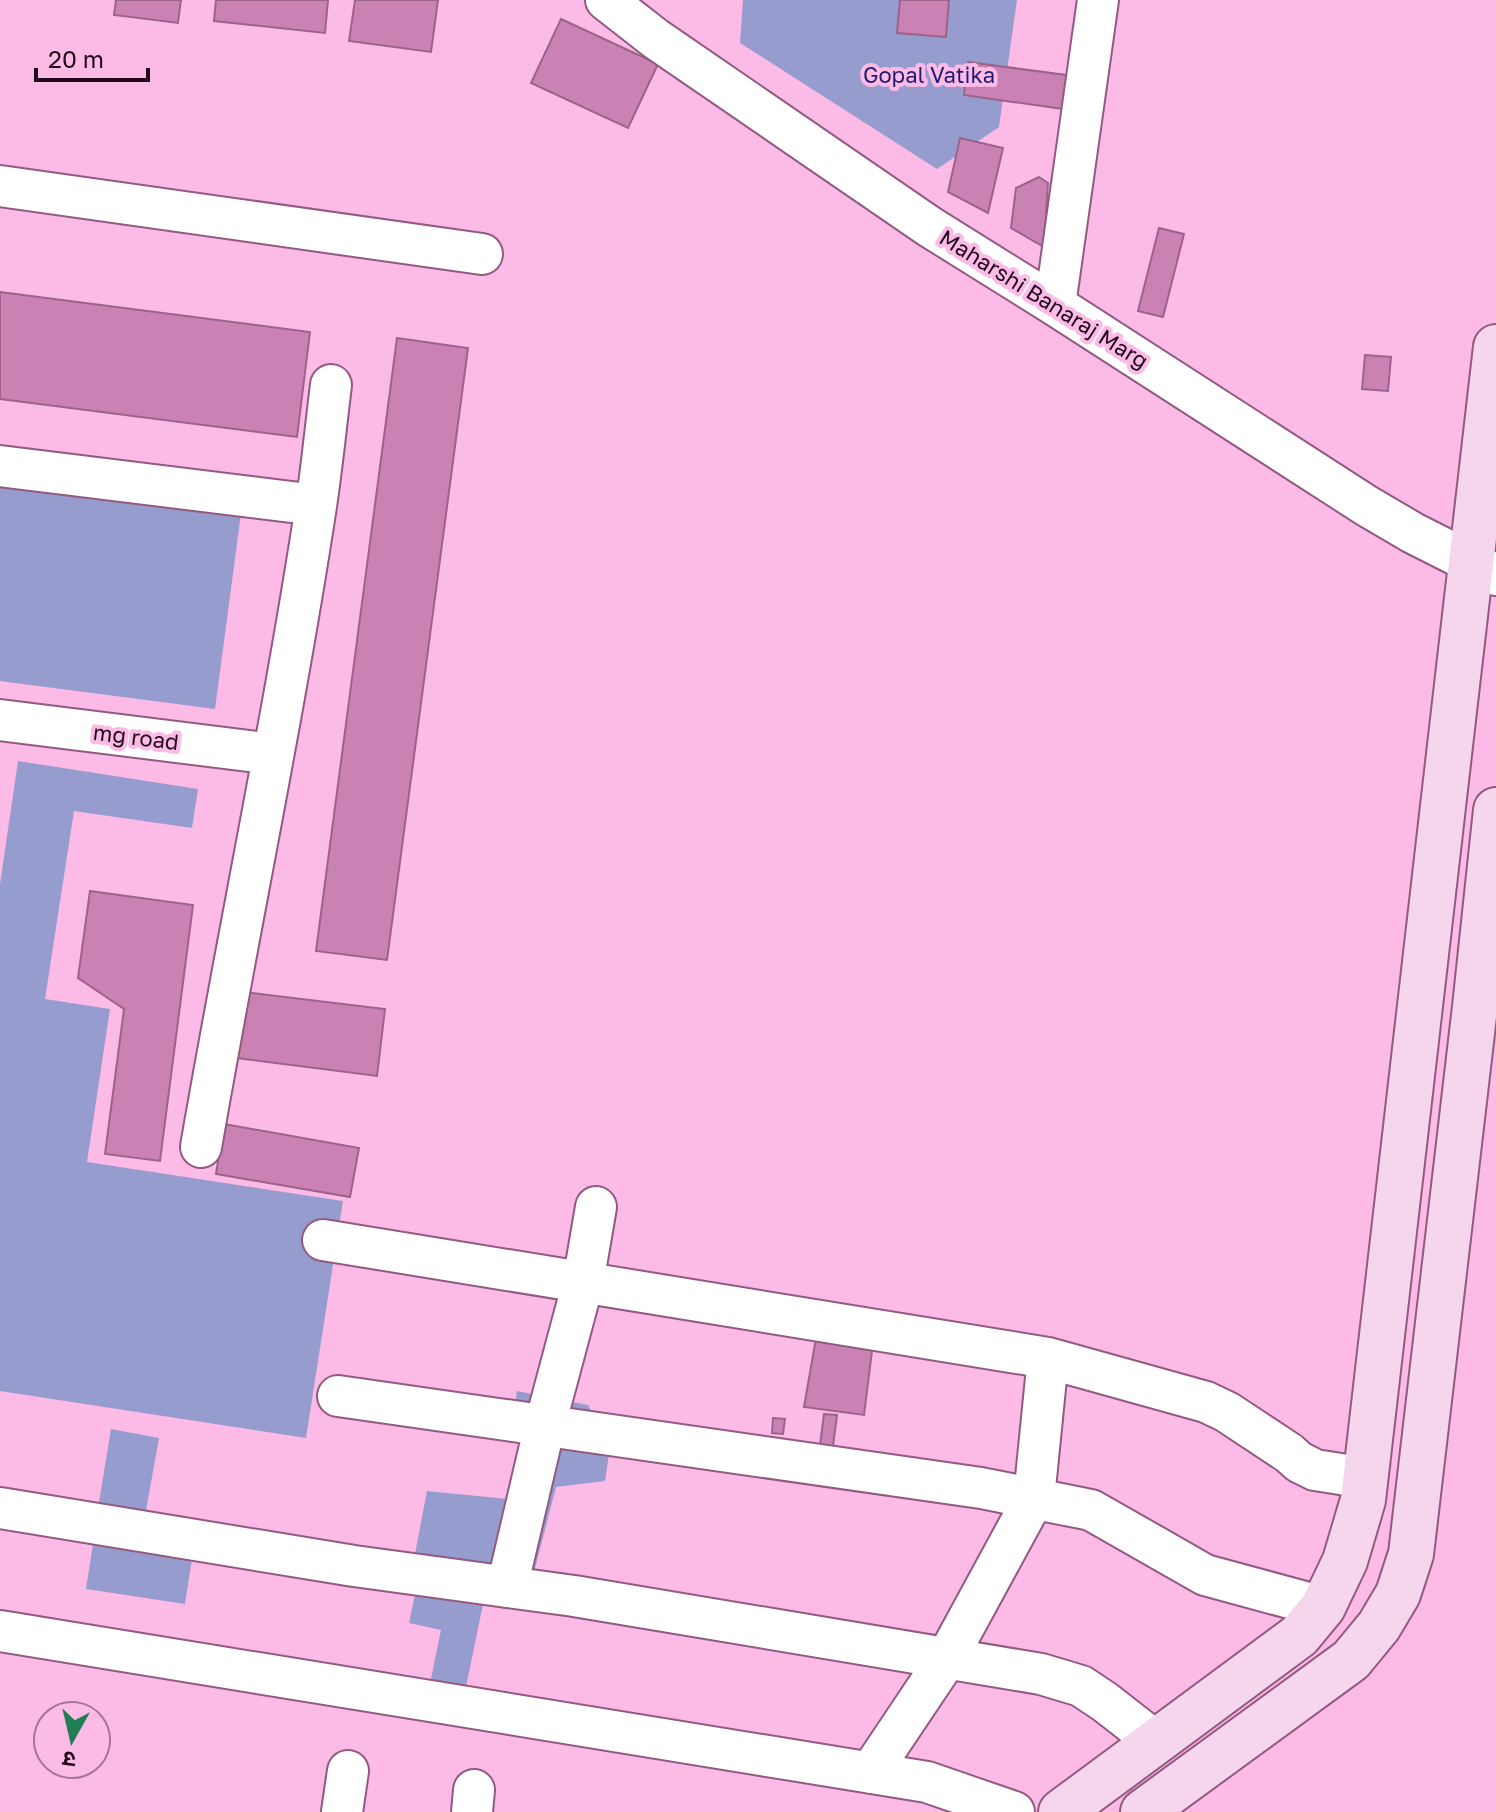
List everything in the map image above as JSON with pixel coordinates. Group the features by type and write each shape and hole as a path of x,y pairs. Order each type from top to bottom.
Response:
{"street":[{"name":"Maharshi Banaraj Marg","path":"606,0 656,39 930,227 1367,506 1484,569"},
{"path":"656,39 662,0"},
{"path":"1055,305 1098,0"},
{"path":"0,186 482,254"},
{"path":"1061,1812 1299,1636 1323,1607 1345,1561 1363,1500 1484,569 1496,347"},
{"path":"201,1147 316,505 331,385"},
{"path":"0,466 316,505"},
{"name":"mg road","path":"0,720 273,754"},
{"path":"1143,1812 1351,1660 1379,1626 1398,1594 1411,1554 1496,810"},
{"path":"507,1587 545,1425 583,1283 596,1207"},
{"path":"323,1240 1048,1358 1206,1402 1227,1412 1315,1470 1366,1478"},
{"path":"870,1773 947,1658 1034,1498 1048,1358"},
{"path":"338,1396 981,1488 1091,1510 1205,1575 1323,1607"},
{"path":"0,1508 354,1566 574,1596 1041,1674 1081,1686 1155,1741"},
{"path":"0,1631 927,1782 1014,1812"},
{"path":"342,1812 348,1771"}],"green space":[{"name":"Gopal Vatika","path":"743,0 1017,0 999,127 937,169 740,43"},
{"path":"0,474 242,506 215,709 0,681"},
{"path":"18,761 198,789 192,828 74,811 45,999 110,1009 87,1162 343,1201 306,1438 0,1391 0,884"},
{"path":"517,1391 588,1405 610,1447 605,1481 556,1487 533,1576 415,1554 427,1491 537,1502 564,1426 513,1416"},
{"path":"111,1429 159,1438 145,1516 98,1508"},
{"path":"97,1518 196,1533 185,1604 86,1589"},
{"path":"421,1566 488,1580 461,1711 426,1703 441,1630 409,1623"}],"building":[{"path":"116,0 181,0 178,23 114,15"},
{"path":"216,0 328,0 325,33 214,21"},
{"path":"355,0 438,0 431,52 349,41"},
{"path":"900,0 949,0 946,37 897,33"},
{"path":"561,19 658,64 628,128 531,83"},
{"path":"968,62 1066,75 1070,110 964,95"},
{"path":"960,138 1003,148 988,213 948,192"},
{"path":"1039,177 1048,183 1044,247 1011,228 1016,188"},
{"path":"1159,228 1184,234 1163,317 1138,311"},
{"path":"0,292 310,332 297,437 0,399"},
{"path":"397,338 468,348 387,960 316,951"},
{"path":"1365,355 1391,357 1388,391 1362,389"},
{"path":"90,891 193,905 160,1161 105,1154 124,1009 78,978"},
{"path":"236,991 385,1009 377,1076 228,1057"},
{"path":"224,1124 359,1148 350,1197 216,1174"},
{"path":"816,1338 873,1343 864,1415 804,1407"},
{"path":"824,1414 837,1415 831,1462 820,1445"},
{"path":"773,1418 785,1419 783,1434 772,1433"}]}
